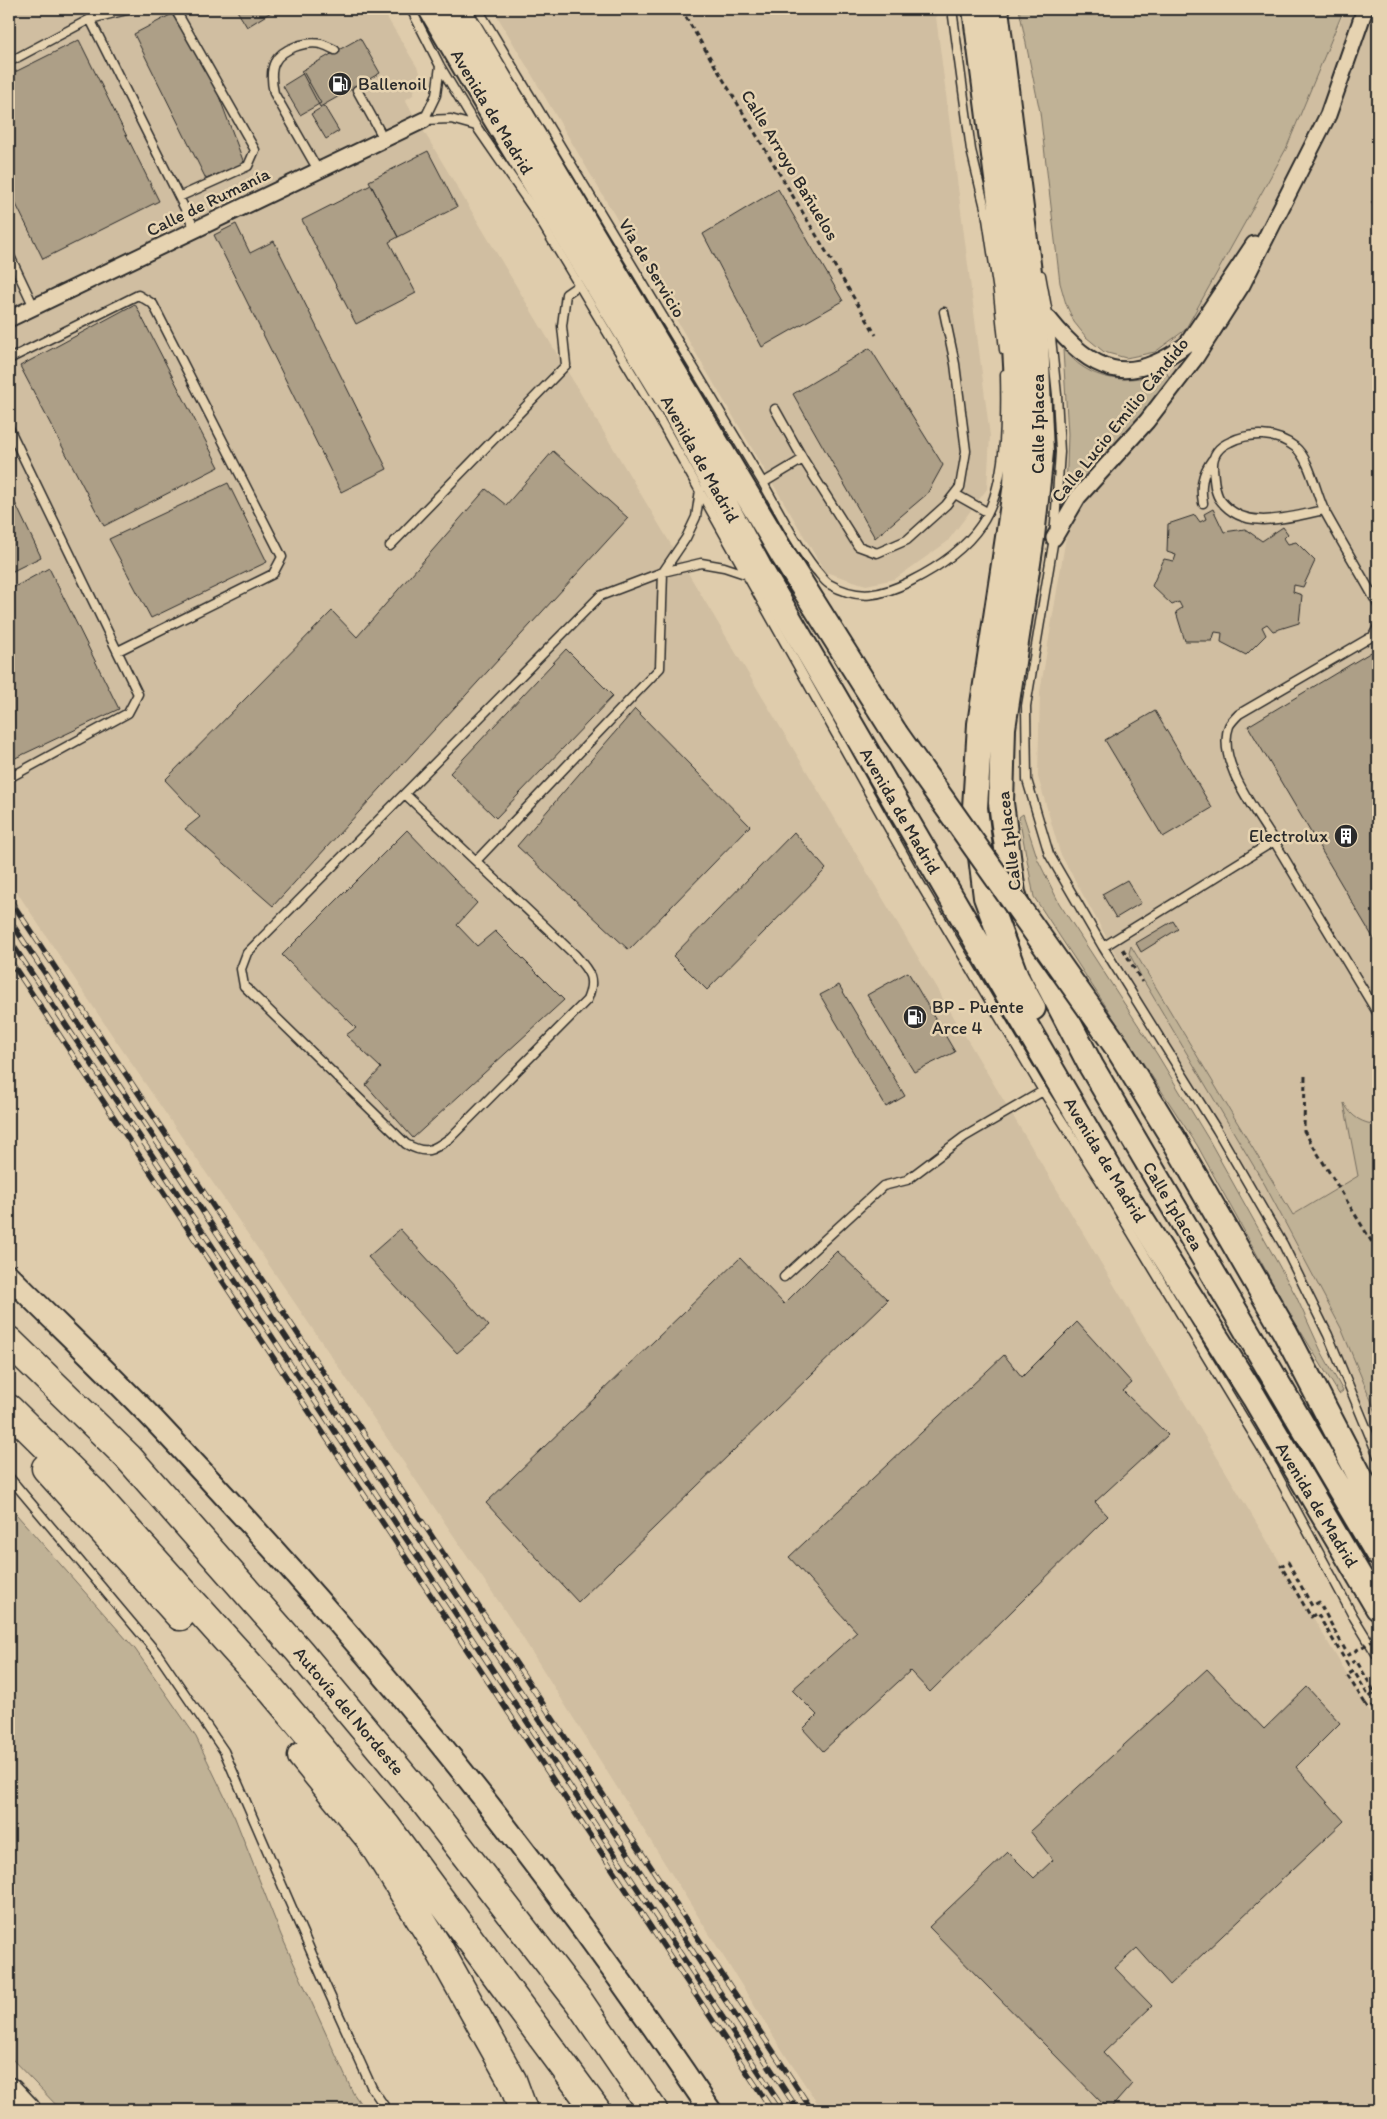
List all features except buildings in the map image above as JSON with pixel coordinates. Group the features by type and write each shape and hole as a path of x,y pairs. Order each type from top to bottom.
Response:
{"highway":[{"name":"Autovía del Nordeste","path":"9,1341 128,1458 300,1651 420,1796 580,2003 653,2110"},
{"path":"9,1409 93,1492 268,1686 386,1826 596,2110"},
{"path":"9,1426 88,1516 254,1698 370,1839 439,1949 512,2080 523,2110"},
{"path":"9,2092 26,2110"}],"main road":[{"name":"Avenida de Madrid","path":"431,9 494,116 674,410 758,567 1113,1175 1254,1397 1378,1608"},
{"name":"Avenida de Madrid","path":"458,9 783,555 895,733 1117,1047 1174,1140 1285,1332 1378,1512"},
{"name":"Calle Iplacea","path":"975,9 1012,294 1019,418 1016,484 980,724 975,808 986,897 1016,977 1069,1074 1254,1397"},
{"name":"Calle Iplacea","path":"996,9 1035,320 1041,452 1032,537 1003,728 1001,803 1014,893 1041,970 1091,1066 1378,1554"},
{"path":"1285,1332 1331,1399 1378,1476"}],"street":[{"name":"Calle Lucio Emilio Cándido","path":"1054,538 1078,497 1147,421 1196,357 1242,285 1328,115 1365,9"},
{"name":"Calle de Rumanía","path":"9,319 424,120"},
{"name":"Calle Lucio Emilio Cándido","path":"1050,319 1068,342 1095,363 1121,371 1148,367 1172,355 1187,344 1288,193"},
{"path":"9,1276 152,1419 334,1618 460,1769 575,1918 657,2032 710,2110"}],"lane":[{"path":"9,62 90,19 131,9"},
{"path":"175,9 255,150 248,166 178,197"},
{"path":"411,9 440,66 476,126 532,207 660,420 915,875 1043,1091 1099,1179 1273,1467 1378,1657"},
{"name":"Vía de Servicio","path":"478,9 763,483 797,545 827,583 860,596 888,592 933,570 962,546 981,525 993,498 1004,452 1005,367"},
{"path":"952,9 971,150 987,222 998,292 1005,358"},
{"path":"90,19 195,229"},
{"path":"318,170 274,93 272,80 275,62 283,53 300,45 321,44 335,50"},
{"path":"424,120 436,95 440,66"},
{"path":"356,90 384,139"},
{"name":"Calle de Rumanía","path":"424,120 451,118 476,126"},
{"path":"1014,144 1035,248"},
{"path":"9,254 34,307"},
{"path":"1039,267 1050,319 1060,452 1054,538 1026,706 1028,780 1049,854 1102,946 1217,1130 1283,1244 1328,1335 1378,1456"},
{"path":"390,546 566,365 562,326 566,294 578,285"},
{"path":"9,359 138,295 153,304 282,557 273,574 118,651"},
{"path":"775,409 858,546 877,553 907,540 960,487 966,451 955,364 944,312"},
{"path":"9,428 138,694 128,713 9,778"},
{"path":"1203,503 1202,480 1205,470 1215,452 1225,444 1241,436 1255,434 1276,438 1295,447 1303,458 1325,510 1378,605"},
{"path":"763,483 803,458"},
{"path":"1212,460 1220,500 1236,513 1248,519 1264,521 1325,510"},
{"path":"476,861 660,668 663,572 686,538 696,517 700,490"},
{"path":"955,494 987,512"},
{"path":"405,794 575,955 588,970 593,986 587,1000 450,1138 434,1149 420,1151 406,1144 244,986 241,969 247,953 600,596 663,572 701,563 724,567 748,575"},
{"path":"1378,627 1373,636 1239,714 1229,725 1226,743 1227,758 1241,785 1378,1014"},
{"path":"1102,946 1274,841"},
{"path":"784,1277 883,1186 907,1180 964,1137 1043,1091"},
{"path":"9,1476 157,1653 224,1751 324,1984 372,2088 388,2110"}],"path":[{"name":"Calle Arroyo Bañuelos","path":"681,9 876,336"},
{"path":"1305,1076 1304,1131 1378,1252"},
{"path":"1378,1638 1348,1655 1319,1602 1312,1606 1288,1562 1281,1566 1311,1617 1318,1613 1348,1665 1356,1660 1375,1693 1369,1697 1354,1671 1347,1675 1369,1709 1378,1704"}],"shaded area":[{"path":"9,9 382,9 420,72 413,95 405,100 1378,1726 1378,2110 822,2110 786,2056 518,1630 108,1029 9,880"},
{"path":"493,9 935,9 990,436 987,489 947,542 895,579 866,585 825,572"},
{"path":"1019,9 1344,9 1286,149 1185,330 1155,352 1126,358 1104,352 1086,337 1074,322 1066,304 1060,283 1040,112"},
{"path":"1345,9 1378,9 1378,1431 1060,853 1038,777 1040,692 1066,537 1139,396 1338,28"},
{"path":"1063,350 1080,365 1100,375 1111,378 1133,379 1166,372 1171,380 1151,406 1066,497 1068,434"},
{"path":"1023,814 1038,860 1059,903 1157,1054 1209,1140 1296,1296 1321,1351 1343,1391 1339,1394 1287,1309 1197,1145 1034,897 1019,817"},
{"path":"1131,946 1293,1215 1358,1176 1344,1103 1358,1119 1378,1125 1378,1417 1341,1328 1265,1185 1142,978 1129,953"},
{"path":"9,1506 135,1649 196,1737 235,1818 281,1935 353,2093 365,2110 61,2110 9,2056"}],"railway":[{"path":"9,898 812,2110"},
{"path":"9,919 798,2110"},
{"path":"9,939 784,2110"},
{"path":"9,959 772,2110"}],"place":[{"name":"Ballenoil","path":"340,84"},
{"name":"Electrolux","path":"1346,836"},
{"name":"BP - Puente Arce 4","path":"915,1017"}]}
